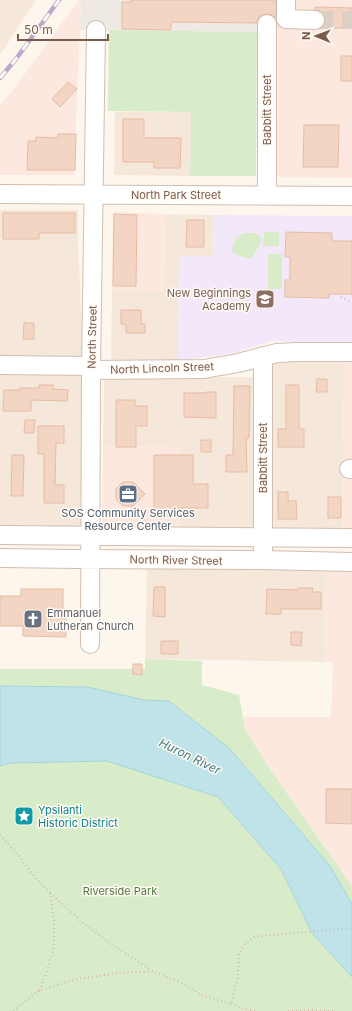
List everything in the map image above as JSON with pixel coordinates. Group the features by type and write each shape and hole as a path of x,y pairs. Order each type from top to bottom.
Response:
{"street":[{"path":"286,0 286,19 315,20"},
{"name":"Babbitt Street","path":"267,24 267,195"},
{"name":"North Street","path":"90,644 91,368 96,30"},
{"name":"North Park Street","path":"0,194 352,196"},
{"name":"North Lincoln Street","path":"0,365 91,368 204,369 238,363 277,352 352,352"},
{"name":"Babbitt Street","path":"263,356 263,560"},
{"name":"North River Street","path":"0,535 90,537 352,538"},
{"name":"North River Street","path":"0,558 352,562"}],"path":[{"path":"341,297 352,302"},
{"path":"0,835 19,856 33,876 50,893 83,923 113,945 152,971 179,982 202,995 245,1009 258,1011"},
{"path":"38,992 46,974 54,947 54,922 50,893"},
{"path":"231,1004 238,977 239,953 245,944 254,937 352,928"},
{"path":"13,1011 38,992 77,979 118,973 152,971"},
{"path":"288,1011 335,1011"}],"shaded area":[{"path":"0,0 36,0 0,54"},
{"path":"79,0 81,0 74,175 0,175 0,105 16,86"},
{"path":"81,0 278,0 278,29 257,32 80,30"},
{"path":"278,0 352,0 352,178 277,177"},
{"path":"115,112 191,112 190,176 114,175"},
{"path":"0,210 78,210 83,356 82,529 0,528"},
{"path":"113,212 165,214 164,291 112,290"},
{"path":"165,214 214,215 213,256 179,256 178,361 111,361 112,290 164,290"},
{"name":"New Beginnings Academy","path":"214,215 352,216 352,344 272,341 233,353 178,361 179,256 213,256"},
{"path":"272,360 344,360 342,533 180,531 180,447 103,446 104,378 256,377"},
{"path":"344,360 352,360 352,533 342,533"},
{"path":"103,446 180,447 180,531 102,529"},
{"path":"147,567 326,568 325,662 145,659"},
{"path":"326,568 352,569 352,886 274,775 245,730 243,717 331,717 333,662 325,662"}],"green space":[{"path":"109,30 257,32 256,176 190,176 191,112 108,111"},
{"path":"264,232 279,232 279,246 263,246"},
{"path":"244,233 255,233 261,237 261,243 251,259 239,256 232,252 235,241"},
{"path":"268,254 282,254 282,289 268,289"},
{"path":"145,659 202,661 202,685 239,695 245,730 274,775 352,886 352,904 330,866 230,749 169,701 144,700 87,687 0,686 0,669 145,669"},
{"name":"Riverside Park","path":"107,761 218,797 281,869 312,933 352,977 352,1011 0,1011 0,766 10,763"}],"water":[{"name":"Huron River","path":"0,686 87,687 144,700 169,701 230,749 330,866 352,904 352,977 312,933 281,869 218,797 107,761 11,763 0,766"}],"building":[{"path":"131,0 276,0 276,18 267,14 261,15 258,18 257,23 171,22 171,30 122,29 122,2 131,2"},
{"path":"315,7 352,8 352,28 322,28 325,21 324,15 321,11 315,10"},
{"path":"341,56 352,56 352,81 341,81"},
{"path":"68,82 77,89 60,107 52,99"},
{"path":"123,119 144,119 144,138 181,138 180,168 154,168 154,162 123,162"},
{"path":"304,125 339,125 338,167 303,167"},
{"path":"58,134 76,134 75,170 27,170 28,141 36,141 36,137 58,138"},
{"path":"3,213 75,213 75,233 39,233 39,239 3,239"},
{"path":"114,214 137,215 136,286 113,286"},
{"path":"187,220 204,220 204,247 186,247"},
{"path":"286,232 332,233 332,241 352,241 352,294 329,294 329,298 285,297 285,280 290,280 290,257 285,257"},
{"path":"121,310 141,310 141,324 145,324 145,333 126,333 126,325 121,324"},
{"path":"24,323 34,323 34,339 23,339"},
{"path":"317,379 327,379 327,392 316,392"},
{"path":"39,385 53,385 53,389 68,390 67,401 31,400 31,411 3,411 4,390 39,388"},
{"path":"286,385 299,385 299,429 304,429 304,447 278,447 278,429 286,429"},
{"path":"234,386 250,386 249,438 246,438 247,472 226,472 226,455 233,455"},
{"path":"216,392 216,418 184,417 184,393"},
{"path":"116,400 135,400 135,406 147,406 147,426 136,426 136,447 116,447"},
{"path":"25,420 35,420 34,433 24,433"},
{"path":"38,426 64,426 64,443 56,443 55,485 64,485 64,503 44,503 44,454 38,454"},
{"path":"201,440 211,440 211,452 201,452"},
{"path":"12,455 24,455 23,496 11,496"},
{"path":"154,455 193,455 193,484 208,484 208,508 179,508 179,515 154,515"},
{"path":"123,482 133,482 145,494 133,506 123,506 116,499 116,489"},
{"path":"278,492 288,492 288,501 296,501 297,519 278,519"},
{"path":"328,497 341,497 341,518 328,518"},
{"path":"154,587 165,587 165,617 153,616"},
{"path":"298,588 313,588 312,592 321,592 321,609 281,609 281,614 266,614 267,589 298,590"},
{"name":"Emmanuel Lutheran Church","path":"21,589 63,589 63,612 66,612 66,637 23,636 23,626 0,626 0,596 21,596"},
{"path":"291,632 302,632 301,646 291,645"},
{"path":"161,641 178,641 178,654 161,654"},
{"path":"133,664 142,664 142,675 133,674"},
{"path":"326,789 352,789 352,824 326,823"}],"tunnel":[{"path":"315,20 352,20"}],"railway":[{"path":"0,78 16,59 59,0"}],"place":[{"name":"New Beginnings Academy","path":"265,299"},
{"name":"SOS Community Services Resource Center","path":"128,494"},
{"name":"Emmanuel Lutheran Church","path":"33,619"},
{"name":"Ypsilanti Historic District","path":"24,816"}]}
